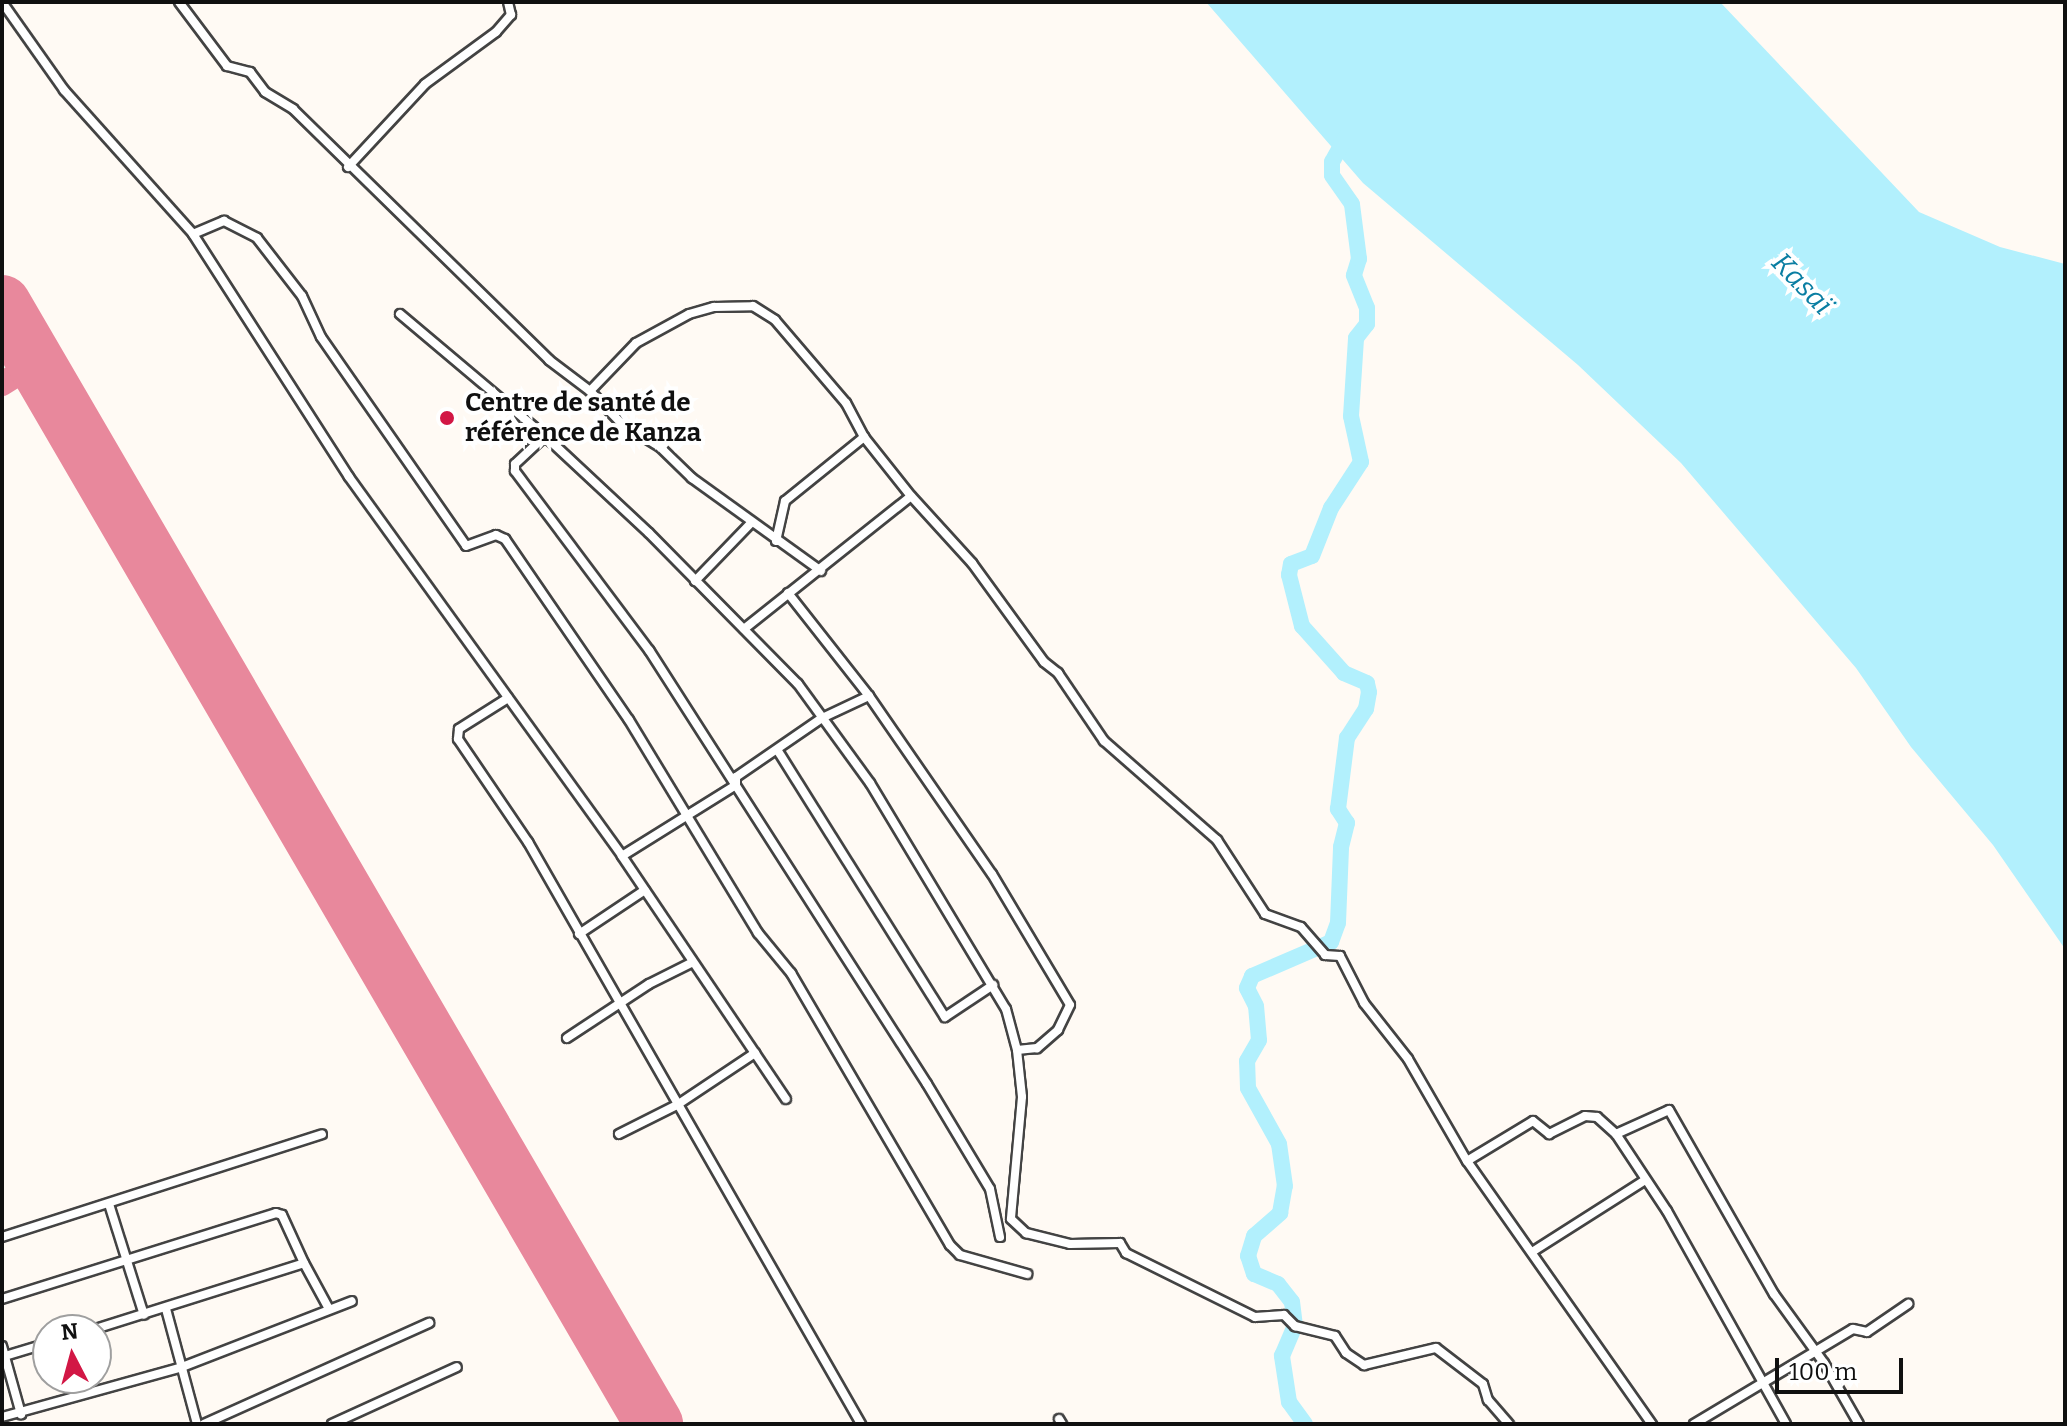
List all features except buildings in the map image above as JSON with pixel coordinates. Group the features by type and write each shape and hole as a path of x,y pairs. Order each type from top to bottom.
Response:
{"street":[{"path":"2,2 64,90 193,234 349,477 622,856 786,1099"},
{"path":"179,2 227,66 250,72 265,92 293,109 348,167 426,235 549,360 590,391 621,423 660,447 776,541 821,571"},
{"path":"348,167 425,84 496,32 511,15 508,2"},
{"path":"193,234 224,221 257,238 302,296 321,337 466,546 496,535 505,539 629,720 758,933 828,1032 950,1245 960,1255 1027,1274"},
{"path":"590,391 619,356 652,333 714,307 753,306 775,320 829,382 864,437 911,496 972,563 1115,754 1163,787 1181,813 1217,840 1265,914 1301,927 1325,955 1340,956 1364,1003 1408,1059 1467,1161 1652,1424"},
{"path":"400,314 545,436 744,629 798,684 870,783 993,985 1017,1050 1022,1097 1011,1219 1026,1233 1070,1244 1120,1243 1126,1253 1255,1317 1284,1315 1295,1326 1335,1336 1346,1353 1364,1365 1436,1348 1483,1384 1488,1400 1509,1424"},
{"path":"545,436 515,464 515,471 601,582 736,785 970,1153 990,1189 1000,1237"},
{"path":"776,541 785,501 864,437"},
{"path":"744,629 821,571 911,496"},
{"path":"695,581 752,522"},
{"path":"788,593 869,696 1016,910 1070,1005 1058,1030 1037,1048 1017,1050"},
{"path":"736,785 736,777 822,718 869,696"},
{"path":"508,698 459,729 458,739 528,842 861,1424"},
{"path":"778,751 945,1017 993,985"},
{"path":"622,856 688,818 736,785"},
{"path":"579,934 645,890"},
{"path":"567,1038 622,1005 649,984 693,962"},
{"path":"619,1134 677,1105 755,1053"},
{"path":"1616,1134 1669,1110 1774,1294 1815,1351 1859,1424"},
{"path":"1467,1161 1533,1121 1549,1134 1595,1116 1616,1134 1667,1211 1786,1424"},
{"path":"2,1237 322,1134"},
{"path":"1532,1252 1645,1180"},
{"path":"109,1204 144,1315"},
{"path":"2,1299 279,1213 329,1309"},
{"path":"112,1324 304,1263"},
{"path":"2,1417 182,1367 352,1301"},
{"path":"1694,1424 1853,1329 1872,1330 1908,1304"},
{"path":"166,1309 197,1424"},
{"path":"204,1424 429,1323"},
{"path":"2,1346 21,1414"},
{"path":"5,1356 32,1348"},
{"path":"332,1424 457,1367"}],"water":[{"name":"Kasaï","path":"1206,2 1720,2 1919,212 2000,247 2065,264 2065,949 1993,845 1911,747 1856,668 1681,463 1578,365 1363,183"}],"waterway":[{"path":"1305,1424 1289,1402 1282,1356 1295,1326 1292,1302 1278,1284 1254,1274 1248,1256 1254,1236 1280,1213 1285,1186 1279,1144 1248,1088 1247,1061 1259,1040 1256,1006 1247,988 1252,976 1331,942 1338,923 1341,847 1347,823 1338,809 1347,738 1366,709 1369,692 1367,683 1344,673 1302,626 1289,575 1291,564 1312,556 1331,508 1361,462 1351,416 1356,338 1367,324 1367,308 1354,275 1359,259 1352,204 1332,175 1332,162 1346,137"}],"taxiway":[{"path":"2,384 36,363"}],"runway":[{"path":"2,304 654,1424"}],"place":[{"name":"Centre de santé de référence de Kanza","path":"447,418"}]}
